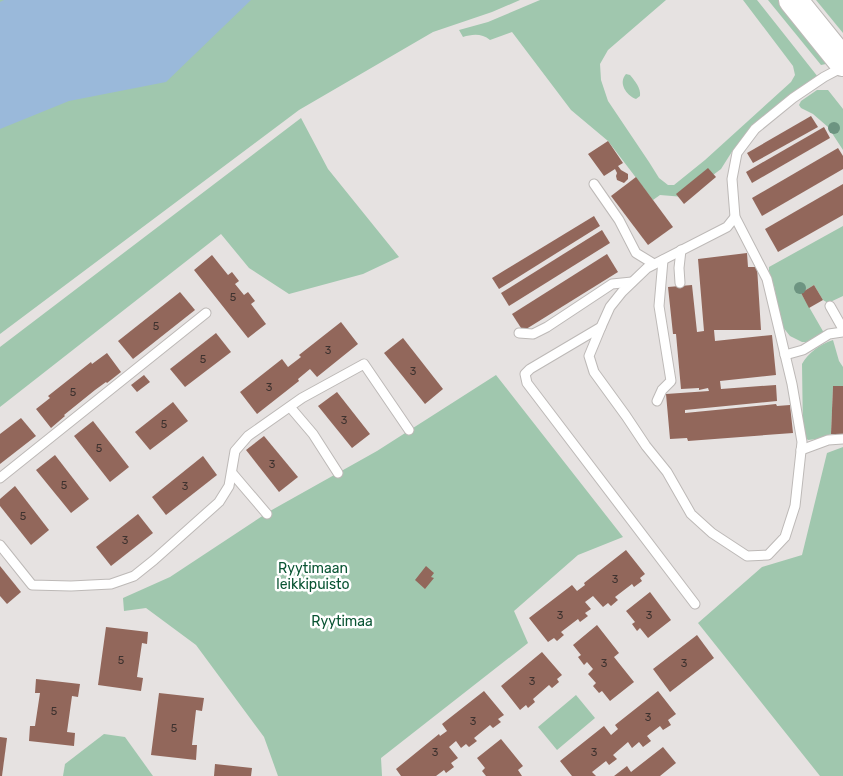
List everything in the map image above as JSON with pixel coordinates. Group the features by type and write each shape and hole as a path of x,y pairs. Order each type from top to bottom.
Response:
{"main road":[{"path":"792,0 843,62"}],"lane":[{"path":"735,217 726,227 647,268 632,282 610,307 589,356 594,372 666,472 691,514 712,533 746,556 768,554 785,537 796,506 802,442 797,410 767,279 735,217 732,179 737,153 756,129 786,104 824,77 843,67"},
{"path":"594,184 619,220 636,253 658,262"},
{"path":"680,283 681,250"},
{"path":"657,401 662,390 671,381 659,306 658,262"},
{"path":"519,333 533,334 547,327 612,284 632,282"},
{"path":"785,355 803,350 829,334 843,331 830,306"},
{"path":"0,478 206,313"},
{"path":"601,326 530,369 525,374 527,383 694,604"},
{"path":"0,545 32,586 111,584 134,576 219,502 229,486 235,451 248,436 290,407 364,364 410,430"},
{"path":"290,407 313,434 338,473"},
{"path":"801,450 828,440 843,439"},
{"path":"232,473 267,514"}],"green space":[{"path":"0,0 520,0 492,12 433,32 299,110 0,334"},
{"path":"540,0 666,0 608,50 600,64 601,80 608,101 659,178 668,185 674,185 705,160 791,82 795,75 793,66 743,0 757,0 818,77 749,131 733,150 721,169 684,197 660,195 653,200 608,141 571,110 512,32 490,40 484,36 477,35 463,37 459,30 488,22"},
{"path":"768,0 779,0 826,57 826,64 821,65"},
{"path":"816,0 843,0 843,33"},
{"path":"626,74 630,75 639,87 640,96 636,99 629,95 624,88 623,81"},
{"path":"817,90 828,90 843,109 843,150 828,127 799,105 801,101"},
{"path":"301,118 328,169 399,257 363,274 289,294 249,268 221,234 0,407 0,347"},
{"path":"843,226 843,296 828,303 823,300 814,285 801,293 824,333 810,342 802,342 790,336 782,326 769,267"},
{"path":"833,340 839,361 843,367 843,386 833,386 831,434 808,440 803,435 802,364 815,349"},
{"name":"Ryytimaa","path":"496,375 623,537 578,555 514,611 528,643 381,758 382,776 278,776 264,737 196,645 146,608 124,611 123,598 170,577 270,511 377,451"},
{"path":"843,447 843,776 820,776 698,623 762,567 802,555 827,453"},
{"path":"576,695 595,718 557,750 538,727"},
{"path":"104,734 125,737 153,776 63,776 65,764"}],"water":[{"path":"4,0 251,0 166,82 69,101 0,129 0,2"}],"building":[{"path":"811,116 818,127 753,163 747,153"},
{"path":"824,127 830,138 752,183 746,172"},
{"path":"608,141 623,163 618,166 628,174 628,179 624,183 617,180 615,169 604,176 588,154"},
{"path":"838,148 843,156 843,169 762,216 752,198"},
{"path":"708,168 716,177 684,204 676,194"},
{"path":"636,177 673,227 648,245 611,196"},
{"path":"843,184 843,215 778,252 765,229"},
{"path":"594,216 600,226 499,289 492,278"},
{"path":"602,230 610,243 509,306 501,293"},
{"path":"747,253 748,267 757,267 761,330 714,330 715,341 772,335 776,375 720,381 721,389 776,385 777,401 685,410 685,413 776,404 777,406 790,405 793,433 688,441 687,438 670,439 666,394 709,391 708,388 699,390 699,388 681,389 676,334 673,334 668,287 692,285 697,332 704,331 698,259"},
{"path":"607,254 618,272 523,331 512,314"},
{"path":"212,255 228,275 232,272 239,281 235,284 244,295 248,292 255,301 251,304 266,324 248,338 194,270"},
{"path":"814,285 823,300 809,308 801,293"},
{"path":"180,292 195,310 133,359 118,341"},
{"path":"341,322 358,344 317,377 310,369 298,379 299,381 257,414 240,392 282,359 288,367 301,357 299,355"},
{"path":"216,333 231,352 185,387 170,369"},
{"path":"403,338 443,389 425,404 384,353"},
{"path":"107,353 121,372 95,390 51,428 36,409 50,398 48,396 91,362 92,364"},
{"path":"144,375 150,382 137,392 131,385"},
{"path":"833,386 843,386 843,434 831,434"},
{"path":"337,392 370,434 352,448 318,406"},
{"path":"173,402 188,421 150,450 135,432"},
{"path":"21,418 36,436 0,464 0,434"},
{"path":"93,421 129,467 110,482 74,436"},
{"path":"264,436 298,477 279,492 246,450"},
{"path":"55,455 89,499 71,513 36,470"},
{"path":"203,456 217,475 166,515 152,497"},
{"path":"15,486 49,530 31,545 0,506 0,499"},
{"path":"138,514 153,533 111,566 96,547"},
{"path":"626,550 645,574 640,578 642,581 634,587 632,584 615,597 618,600 611,606 608,603 603,607 593,596 585,602 591,609 585,613 588,616 580,622 578,619 561,632 564,635 557,641 554,638 548,642 529,618 572,585 577,591 585,585 584,583"},
{"path":"0,566 21,592 7,604 0,596"},
{"path":"426,566 434,573 431,577 434,578 425,589 415,580"},
{"path":"650,592 671,620 648,638 640,628 637,631 632,624 635,622 626,611"},
{"path":"597,625 619,653 614,657 634,682 610,701 602,691 599,693 593,686 596,683 588,674 593,669 587,662 584,665 578,657 581,655 573,645"},
{"path":"106,627 148,632 147,644 142,643 137,677 143,678 141,691 98,685"},
{"path":"697,635 714,658 670,692 653,669"},
{"path":"542,652 562,675 557,679 559,682 552,688 549,685 533,699 535,702 528,708 526,705 520,710 501,686"},
{"path":"36,679 80,684 78,697 72,696 67,732 75,733 74,746 29,741 30,726 35,726 40,693 35,693"},
{"path":"484,691 504,715 498,719 501,722 493,728 490,725 474,738 477,741 469,747 466,744 461,748 456,741 449,747 458,758 451,763 454,767 446,773 444,770 436,776 401,776 396,769 439,734 440,736 447,731 442,724"},
{"path":"658,691 676,714 668,720 671,725 663,730 660,726 647,736 651,741 643,747 639,742 632,748 628,742 613,755 617,759 609,765 606,761 592,772 596,776 572,776 560,761 604,726 611,735 618,729 615,725"},
{"path":"159,693 204,698 202,711 196,710 192,745 197,745 196,760 151,755"},
{"path":"0,737 7,738 2,776 0,776"},
{"path":"501,739 523,766 518,770 522,776 486,776 482,771 485,768 477,758"},
{"path":"663,747 676,763 660,776 614,776 627,766 631,772"},
{"path":"215,764 252,768 251,776 214,776"}],"park label":[{"name":"Ryytimaan leikkipuisto","path":"313,576"}]}
